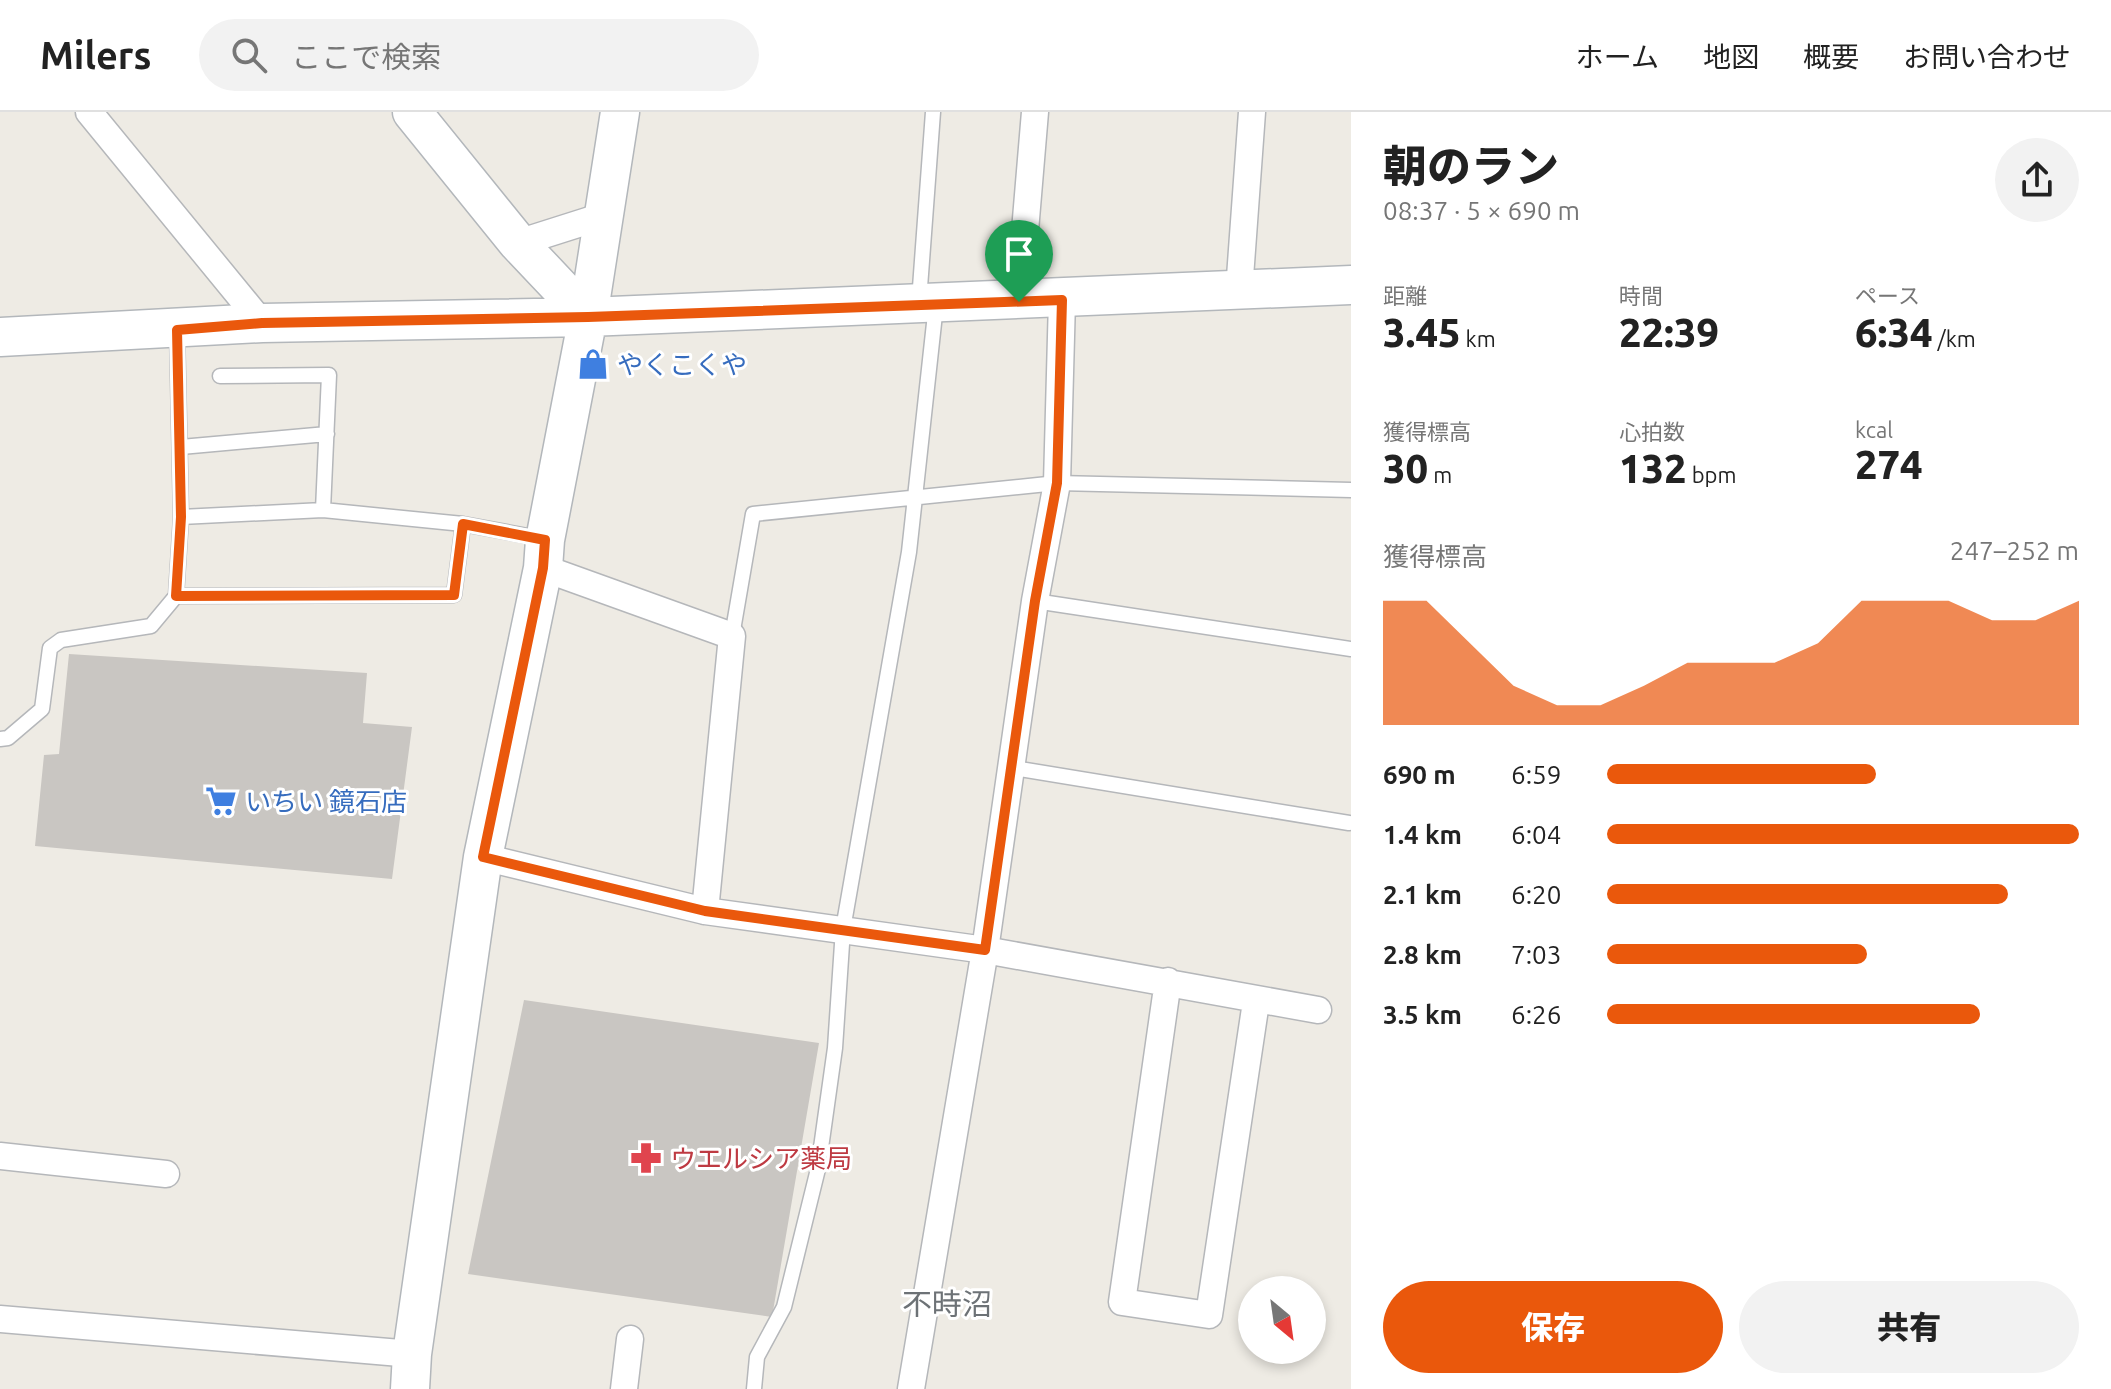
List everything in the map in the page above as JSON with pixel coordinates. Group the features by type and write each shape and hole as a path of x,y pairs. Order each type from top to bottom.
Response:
{"street":[{"path":"89,112 262,323"},
{"path":"412,112 518,243 588,317"},
{"path":"0,1319 411,1372 483,857 588,317 620,112"},
{"path":"1019,302 1035,112"},
{"path":"1239,291 1252,112"},
{"path":"518,243 603,216"},
{"path":"0,337 177,330 262,323 588,317 1019,302 1351,285"},
{"path":"911,1389 985,950 1014,768 1035,601 1057,483 1062,300"},
{"path":"544,554 732,636 705,911"},
{"path":"483,857 705,911 985,950 1168,981 1256,1002 1318,1010"},
{"path":"1168,981 1122,1302 1209,1315 1256,1002"},
{"path":"0,1156 166,1174"},
{"path":"624,1389 630,1339"}],"lane":[{"path":"754,1389 757,1357 784,1307 818,1169 835,1048 843,929 906,567 928,305 933,112"},
{"path":"0,739 8,738 42,709 50,648 61,640 151,626 176,596 181,517 177,330"},
{"path":"220,376 329,375 323,510"},
{"path":"181,447 327,434"},
{"path":"732,636 753,514 914,500 1057,483 1351,490"},
{"path":"181,517 323,510 463,524 544,554"},
{"path":"176,596 454,595 463,524"},
{"path":"1035,601 1351,649"},
{"path":"1014,768 1349,823"}],"building":[{"name":"いちい 鏡石店","path":"69,654 367,673 363,723 412,727 392,879 35,846 44,755 59,754"},
{"name":"ウエルシア薬局","path":"524,1000 819,1043 772,1317 468,1274"}],"place":[{"name":"やくこくや","path":"593,364"},
{"name":"いちい 鏡石店","path":"221,801"},
{"name":"ウエルシア薬局","path":"646,1158"}],"district":[{"name":"不時沼","path":"947,1304"}],"route":[{"path":"1062,300 1057,483 1035,601 1014,768 985,950 705,911 483,857 543,568 545,540 463,524 454,595 176,596 181,517 177,330 262,323 588,317 1019,302 1062,300"}]}
